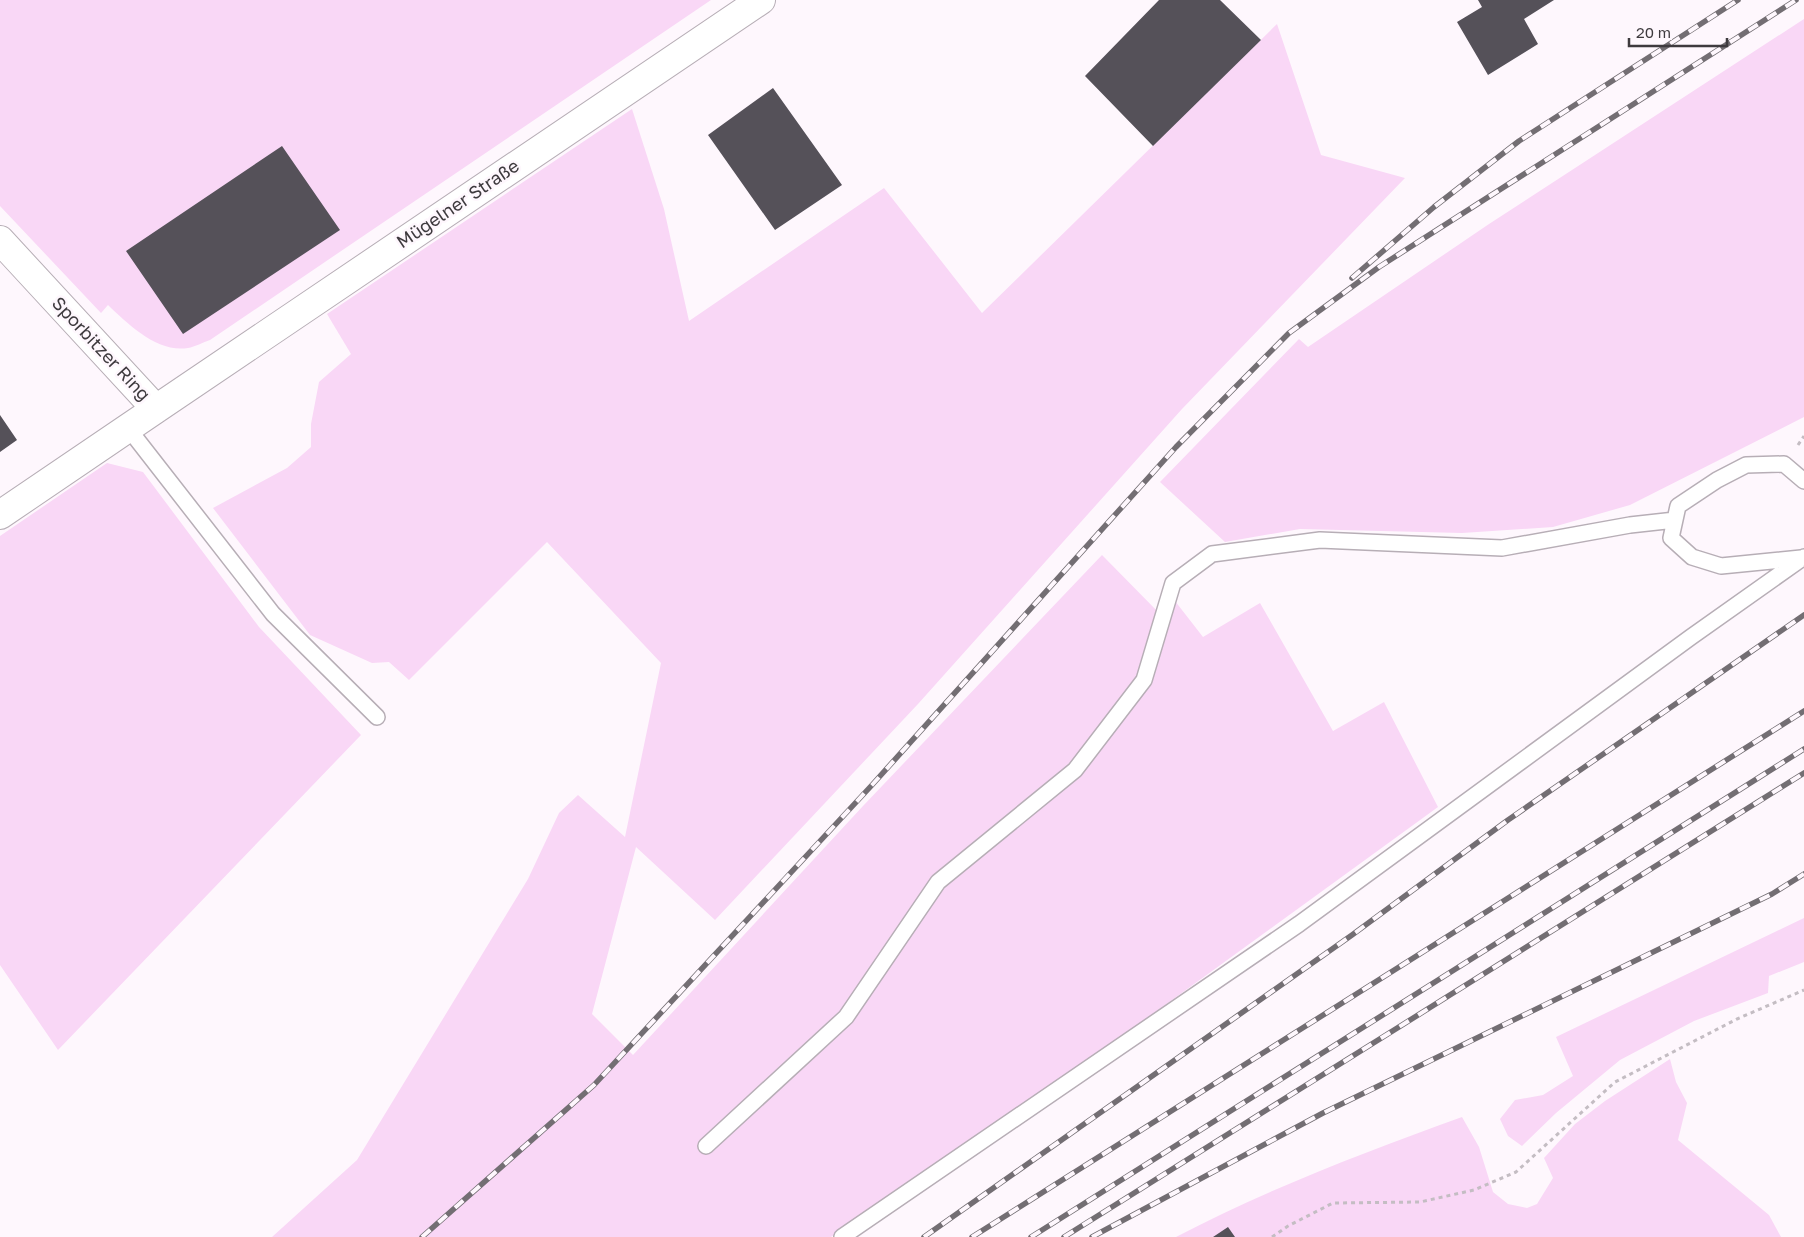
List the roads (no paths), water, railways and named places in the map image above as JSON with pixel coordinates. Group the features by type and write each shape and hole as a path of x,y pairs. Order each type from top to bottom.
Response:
{"street":[{"name":"Mügelner Straße","path":"156,409 761,0"},
{"name":"Sporbitzer Ring","path":"0,240 156,409 0,515"}],"lane":[{"path":"128,428 273,614 377,717"},
{"path":"1803,557 1721,566 1692,557 1671,538 1678,506 1717,480 1746,464 1784,464 1804,481"},
{"path":"706,1146 846,1017 938,882 1075,770 1144,680 1173,583 1212,554 1320,540 1502,548 1630,525 1675,520"},
{"path":"842,1237 1300,924 1690,637 1803,557"}],"railway":[{"path":"1352,278 1434,207 1519,141 1738,0"},
{"path":"422,1237 594,1085 872,785 1176,447 1289,333 1379,267 1796,0"},
{"path":"924,1237 1352,935 1508,820 1804,615"},
{"path":"972,1237 1804,711"},
{"path":"1031,1237 1804,749"},
{"path":"1064,1237 1804,773"},
{"path":"1092,1237 1323,1113 1772,894 1804,874"}]}
